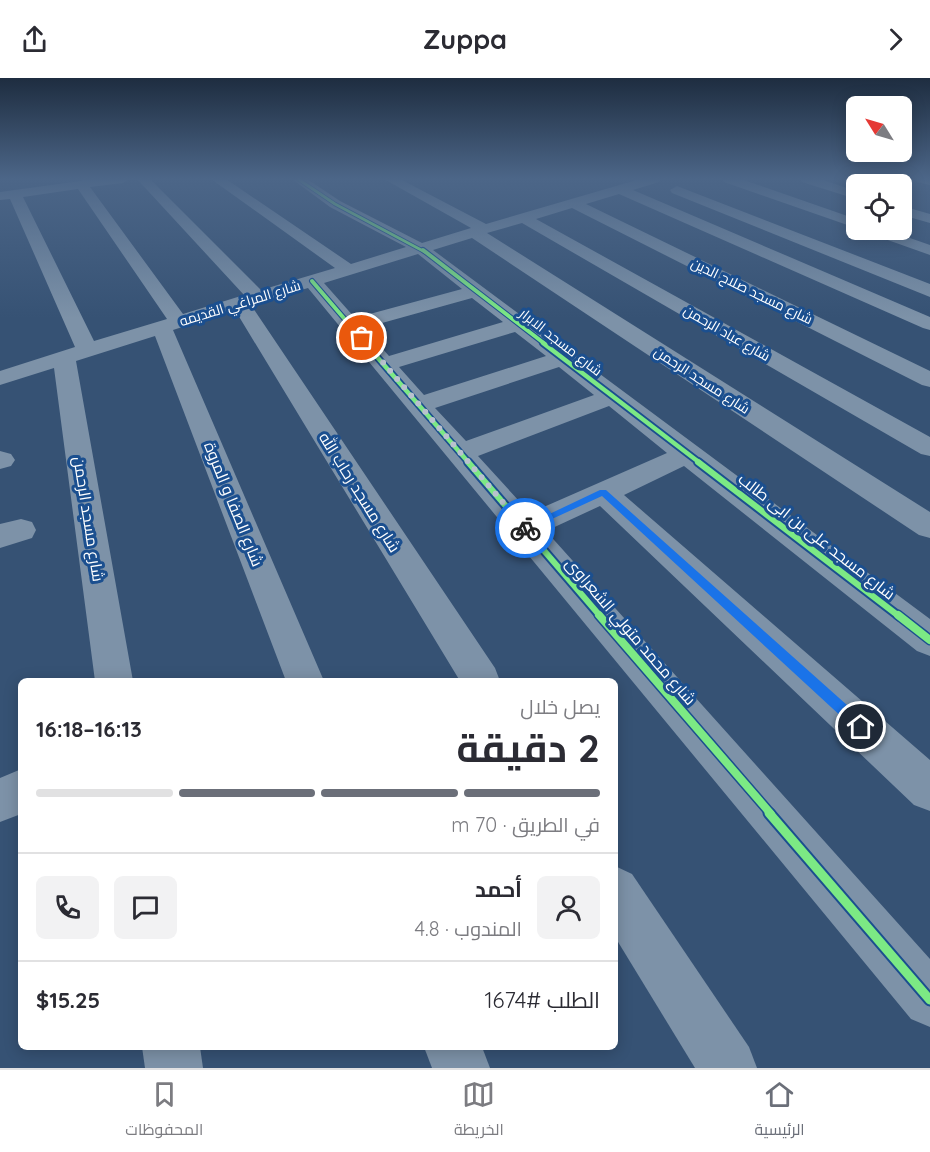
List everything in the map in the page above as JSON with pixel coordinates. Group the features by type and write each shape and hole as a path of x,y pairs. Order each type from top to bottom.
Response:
{"street":[{"name":"شارع مسجد الرحمن","path":"21,225 75,354 114,678"},
{"name":"شارع الصفا و المروة","path":"107,225 170,324 304,678"},
{"name":"شارع مسجد رحاب الله","path":"182,225 248,300 479,678"},
{"path":"284,225 349,270"},
{"name":"شارع مسجد الابرار","path":"372,225 420,248 688,454"},
{"name":"شارع مسجد الرحمن","path":"469,225 930,527"},
{"name":"شارع المراغي القديمه","path":"0,378 248,300 499,225"},
{"name":"شارع عباد الرحمن","path":"537,225 930,448"},
{"name":"شارع مسجد صلاح الدين","path":"619,225 930,380"},
{"path":"725,225 930,324"},
{"path":"753,225 930,291"},
{"path":"902,240 930,250"},
{"name":"شارع محمد متولي الشعراوى","path":"312,281 930,1000"},
{"path":"350,325 476,291"},
{"path":"384,364 519,324"},
{"path":"419,405 563,358"},
{"path":"460,453 613,396"},
{"path":"525,528 688,454"},
{"name":"شارع مسجد على بن ابى طالب","path":"688,454 930,640"},
{"path":"603,492 930,789"},
{"path":"618,896 728,1068"},
{"path":"171,1050 174,1068"},
{"path":"454,1050 461,1068"}],"cycle path":[{"path":"376,225 420,248 930,640"},
{"path":"312,281 930,1000"}],"way so far":[{"path":"362,338 525,528"}],"route":[{"path":"525,528 603,492 861,727"}]}
